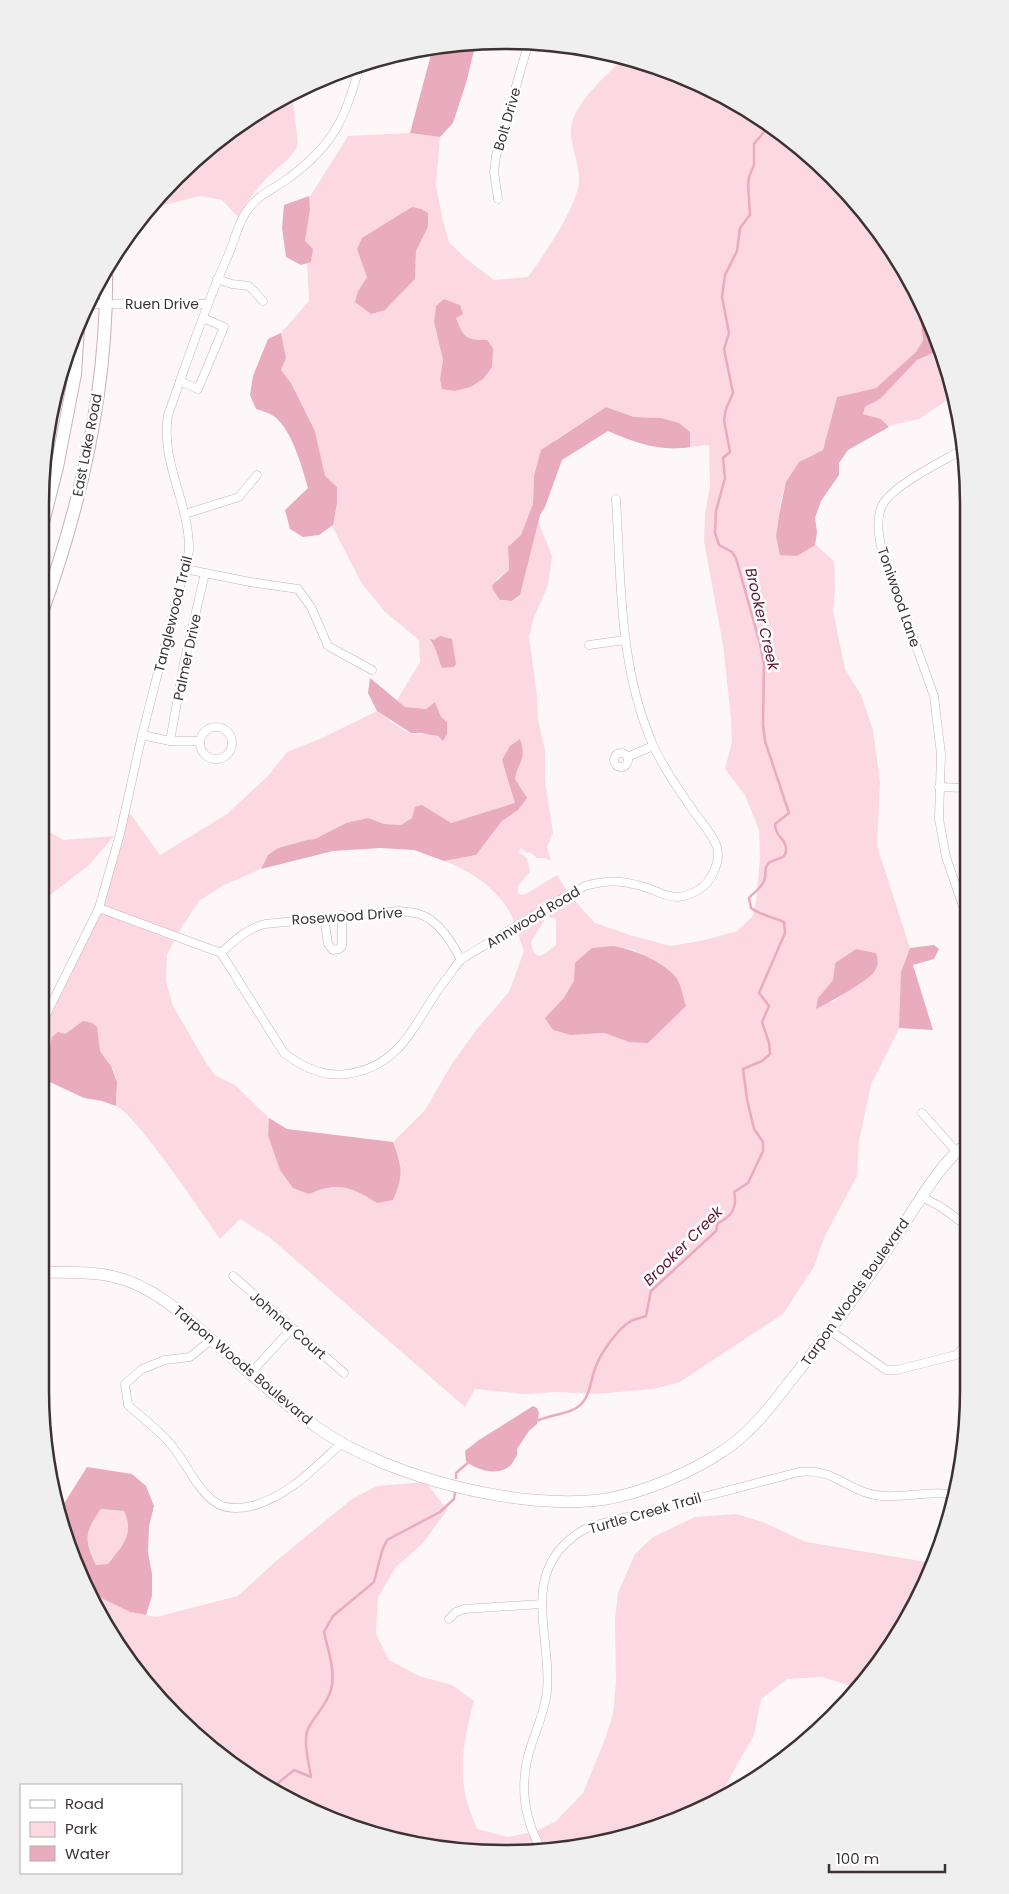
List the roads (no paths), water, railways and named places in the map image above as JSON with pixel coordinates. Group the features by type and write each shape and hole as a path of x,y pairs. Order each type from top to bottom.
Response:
{"main road":[{"name":"East Lake Road","path":"49,590 65,541 85,465 100,380 106,284"},
{"name":"East Lake Road","path":"49,498 75,374 77,348"}],"street":[{"name":"Bolt Drive","path":"498,199 494,172 496,156 526,50"},
{"name":"Tanglewood Trail","path":"49,1009 99,908 120,834 142,735 189,550 190,534 167,450 165,430 168,415 217,279 244,215 254,202 267,191 287,180 323,148 336,129 352,96 358,73"},
{"path":"217,279 232,284 249,286 263,301"},
{"name":"Ruen Drive","path":"96,304 208,304"},
{"path":"180,381 198,388 224,327 203,318"},
{"name":"Toniwood Lane","path":"957,453 899,487 885,500 880,510 878,528 882,551 934,696 941,754 939,819 946,857 960,898"},
{"path":"185,514 238,497 257,476"},
{"name":"Annwood Road","path":"221,953 284,1053 299,1064 322,1073 342,1075 362,1072 392,1057 442,984 461,960 586,886 604,881 621,882 643,886 663,896 679,897 699,890 710,880 716,867 718,850 711,835 675,783 653,746 638,704 625,640 616,499"},
{"path":"185,569 298,589 311,607 328,646 372,670"},
{"name":"Palmer Drive","path":"170,741 184,663 205,573"},
{"path":"589,645 625,640"},
{"path":"219,727 228,732 233,742 230,752 221,759 216,760 210,759 202,752 199,741 208,728 219,727"},
{"path":"142,735 170,741 199,741"},
{"path":"627,757 653,746"},
{"path":"939,787 960,788"},
{"path":"99,908 221,953"},
{"name":"Rosewood Drive","path":"221,953 242,933 255,926 280,921 399,911 420,914 431,920 444,933 461,960"},
{"path":"324,917 328,944 330,948 337,950 342,946 342,916"},
{"path":"922,1113 956,1151"},
{"name":"Tarpon Woods Boulevard","path":"49,1272 114,1276 151,1291 181,1313 284,1402 342,1443 383,1464 414,1474 505,1497 563,1502 606,1499 645,1489 702,1463 725,1450 757,1423 831,1331 922,1197 956,1151 960,1148"},
{"path":"922,1197 941,1207 960,1221"},
{"name":"Johnna Court","path":"233,1276 344,1373"},
{"path":"250,1374 292,1328"},
{"path":"831,1331 886,1370 897,1370 956,1355 960,1351"},
{"path":"211,1340 190,1357 165,1360 142,1369 125,1384 128,1405 168,1441 214,1502 227,1508 241,1508 268,1502 292,1487 342,1443"},
{"name":"Turtle Creek Trail","path":"539,1844 526,1812 524,1790 527,1763 547,1692 548,1668 542,1604 544,1582 551,1562 569,1540 585,1529 799,1472 825,1473 872,1494 948,1494"},
{"path":"450,1619 456,1612 464,1609 542,1604"}],"water":[{"path":"474,50 453,123 440,137 410,133 431,55"},
{"path":"309,196 310,210 305,241 313,249 311,262 301,265 286,257 282,228 284,205"},
{"path":"412,207 428,213 428,227 416,251 415,279 385,310 371,314 355,302 358,291 367,277 357,249 362,238"},
{"path":"444,299 460,305 463,314 456,318 466,336 487,340 493,348 492,367 483,379 471,387 455,391 442,389 440,379 443,360 434,322 436,306"},
{"path":"920,318 934,353 917,360 880,399 865,407 863,414 881,419 889,427 848,450 839,463 839,475 821,501 815,518 817,532 815,545 797,556 780,555 776,536 786,482 799,462 823,450 837,397 876,388 916,352 923,340"},
{"path":"281,333 286,358 281,370 291,383 315,431 325,476 337,487 337,503 333,525 319,535 303,537 290,529 285,510 308,488 297,453 285,428 275,417 256,409 250,395 253,376 268,339"},
{"path":"606,407 634,417 661,418 679,423 690,432 690,447 658,447 628,439 608,431 562,460 545,507 540,515 520,595 512,601 500,600 492,585 509,570 508,547 521,535 533,504 534,476 541,450"},
{"path":"440,636 452,639 456,664 454,667 442,668 430,639 434,640"},
{"path":"370,678 405,707 426,709 435,702 441,717 447,722 447,734 443,741 438,736 411,733 377,711 368,693"},
{"path":"520,739 523,756 515,779 527,798 518,810 502,821 476,855 444,861 414,850 380,848 333,851 261,869 268,855 278,848 315,839 346,823 368,818 384,824 401,825 412,818 415,807 422,805 451,823 515,803 502,760 510,746"},
{"path":"934,945 939,949 934,959 913,965 933,1030 899,1028 901,972 910,948"},
{"path":"614,946 647,956 669,970 679,982 686,1006 648,1043 629,1042 604,1033 571,1035 553,1030 545,1018 563,999 574,981 575,963 592,948"},
{"path":"856,949 876,953 878,963 874,972 856,986 816,1009 818,998 833,980 835,963"},
{"path":"83,1021 92,1023 97,1027 100,1051 111,1066 117,1082 116,1106 84,1098 50,1082 49,1053 52,1037 58,1032 65,1034"},
{"path":"269,1118 287,1129 393,1142 401,1171 399,1184 393,1200 377,1203 360,1193 336,1187 309,1194 293,1188 280,1170 268,1135"},
{"path":"533,1406 537,1408 539,1413 537,1424 529,1431 517,1449 517,1456 510,1466 498,1471 492,1471 477,1468 466,1461 465,1451"},
{"path":"87,1467 132,1474 146,1486 154,1506 149,1526 148,1552 152,1574 152,1596 146,1615 130,1612 99,1597 83,1564 64,1507 63,1504","holes":["101,1509 124,1511 127,1519 127,1534 122,1546 108,1564 96,1565 89,1549 88,1536 91,1524"]}],"waterway":[{"name":"Brooker Creek","path":"535,1422 573,1410 583,1402 588,1394 594,1370 610,1341 626,1324 646,1316 651,1291 716,1231 718,1223 730,1215 735,1203 734,1192 748,1183 763,1151 763,1142 754,1129 743,1069 762,1061 770,1054 769,1043 762,1022 769,1006 759,993 785,933 784,922 751,908 749,898 763,883 766,866 785,855 785,844 777,833 775,824 789,813 765,741 763,725 764,665 760,644 736,558 732,552 719,545 715,533 716,511 725,478 723,458 730,452 724,420 726,409 733,393 724,349 729,333 722,297 725,275 737,251 740,228 750,215 748,184 754,165 754,144 765,131"},
{"name":"Brooker Creek","path":"456,1478 456,1473 470,1461"},
{"name":"Brooker Creek","path":"277,1784 294,1770 311,1777 306,1738 309,1727 327,1700 331,1690 333,1676 324,1632 333,1616 374,1582 382,1551 387,1540 440,1512 454,1499 455,1492"}]}
